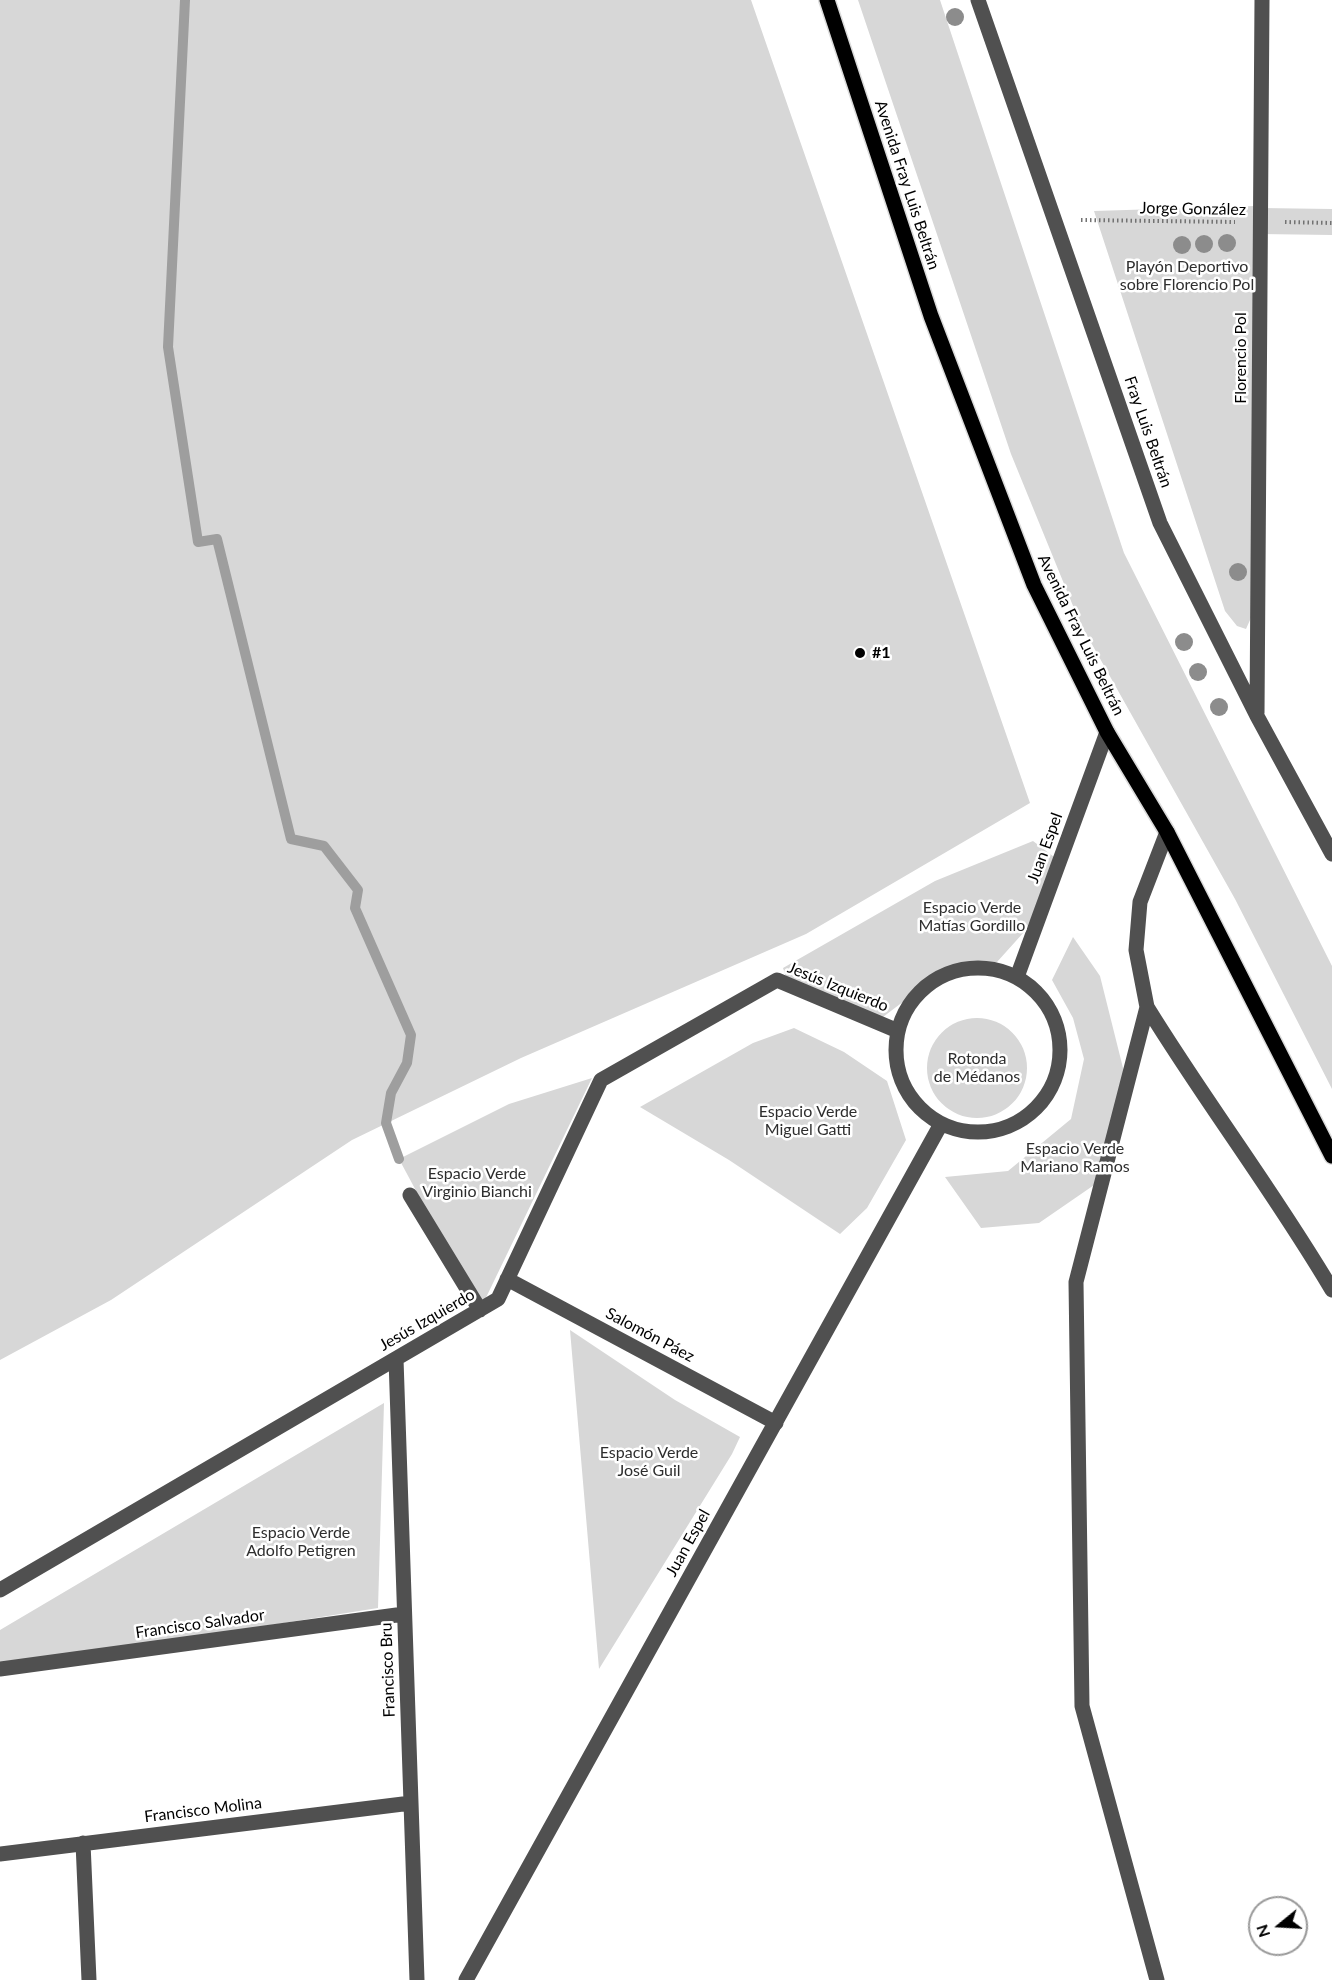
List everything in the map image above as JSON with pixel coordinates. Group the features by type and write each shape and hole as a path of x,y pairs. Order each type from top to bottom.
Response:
{"main road":[{"name":"Avenida Fray Luis Beltrán","path":"826,0 931,316 1025,563 1107,732 1167,832 1332,1156"}],"street":[{"name":"Fray Luis Beltrán","path":"978,0 1160,523 1257,716 1332,854"},
{"name":"Florencio Pol","path":"1257,716 1262,0"},
{"name":"Juan Espel","path":"1017,977 1107,732"},
{"path":"1167,832 1140,902 1136,950 1147,1008 1188,1074 1294,1226 1332,1290"},
{"path":"968,968 993,969 1017,977 1039,995 1055,1019 1061,1047 1057,1075 1044,1100 1023,1120 997,1131 968,1132 941,1124 919,1108 904,1085 896,1058 898,1031 907,1008 923,988 944,975 968,968"},
{"name":"Jesús Izquierdo","path":"0,1590 498,1299 601,1080 777,980 898,1031"},
{"path":"1147,1008 1076,1282 1082,1706 1157,1980"},
{"name":"Juan Espel","path":"466,1980 941,1124"},
{"path":"410,1195 480,1310"},
{"name":"Salomón Páez","path":"507,1279 776,1423"},
{"name":"Francisco Bru","path":"396,1359 417,1980"},
{"name":"Francisco Salvador","path":"0,1669 404,1614"},
{"name":"Francisco Molina","path":"0,1854 411,1803"},
{"path":"83,1843 89,1980"}],"path":[{"name":"Jorge González","path":"1054,219 1332,223"}],"green space":[{"path":"0,0 751,0 1030,803 806,934 521,1058 352,1140 111,1300 0,1360"},
{"path":"858,0 940,0 1124,553 1332,966 1332,1089 1235,899 1080,623 1011,454"},
{"name":"Playón Deportivo sobre Florencio Pol","path":"1255,206 1254,611 1246,629 1237,626 1225,611 1094,211"},
{"path":"1261,208 1332,209 1332,235 1260,234"},
{"name":"Espacio Verde Matías Gordillo","path":"1033,841 1062,863 1024,932 997,962 945,970 879,1020 791,992 783,968 935,881"},
{"name":"Espacio Verde Mariano Ramos","path":"1073,937 1100,976 1125,1076 1113,1172 1039,1223 981,1228 945,1177 1008,1171 1071,1119 1084,1059 1073,1018 1052,980"},
{"name":"Rotonda de Médanos","path":"967,1018 987,1018 1013,1032 1024,1049 1027,1068 1024,1087 1013,1104 987,1118 967,1118 949,1110 935,1096 927,1078 927,1058 935,1040 949,1026"},
{"name":"Espacio Verde Miguel Gatti","path":"794,1028 844,1052 887,1081 906,1140 867,1208 840,1234 729,1160 640,1107 753,1043"},
{"name":"Espacio Verde Virginio Bianchi","path":"592,1078 480,1310 399,1159 509,1104"},
{"name":"Espacio Verde José Guil","path":"570,1330 675,1400 740,1437 732,1454 599,1669"},
{"name":"Espacio Verde Adolfo Petigren","path":"384,1403 378,1608 0,1668 0,1630"}],"waterway":[{"path":"185,0 168,347 198,542 217,539 291,839 324,846 358,890 355,908 411,1035 407,1063 391,1093 386,1123 399,1159"}],"place":[{"name":"#1","path":"860,653"}]}
